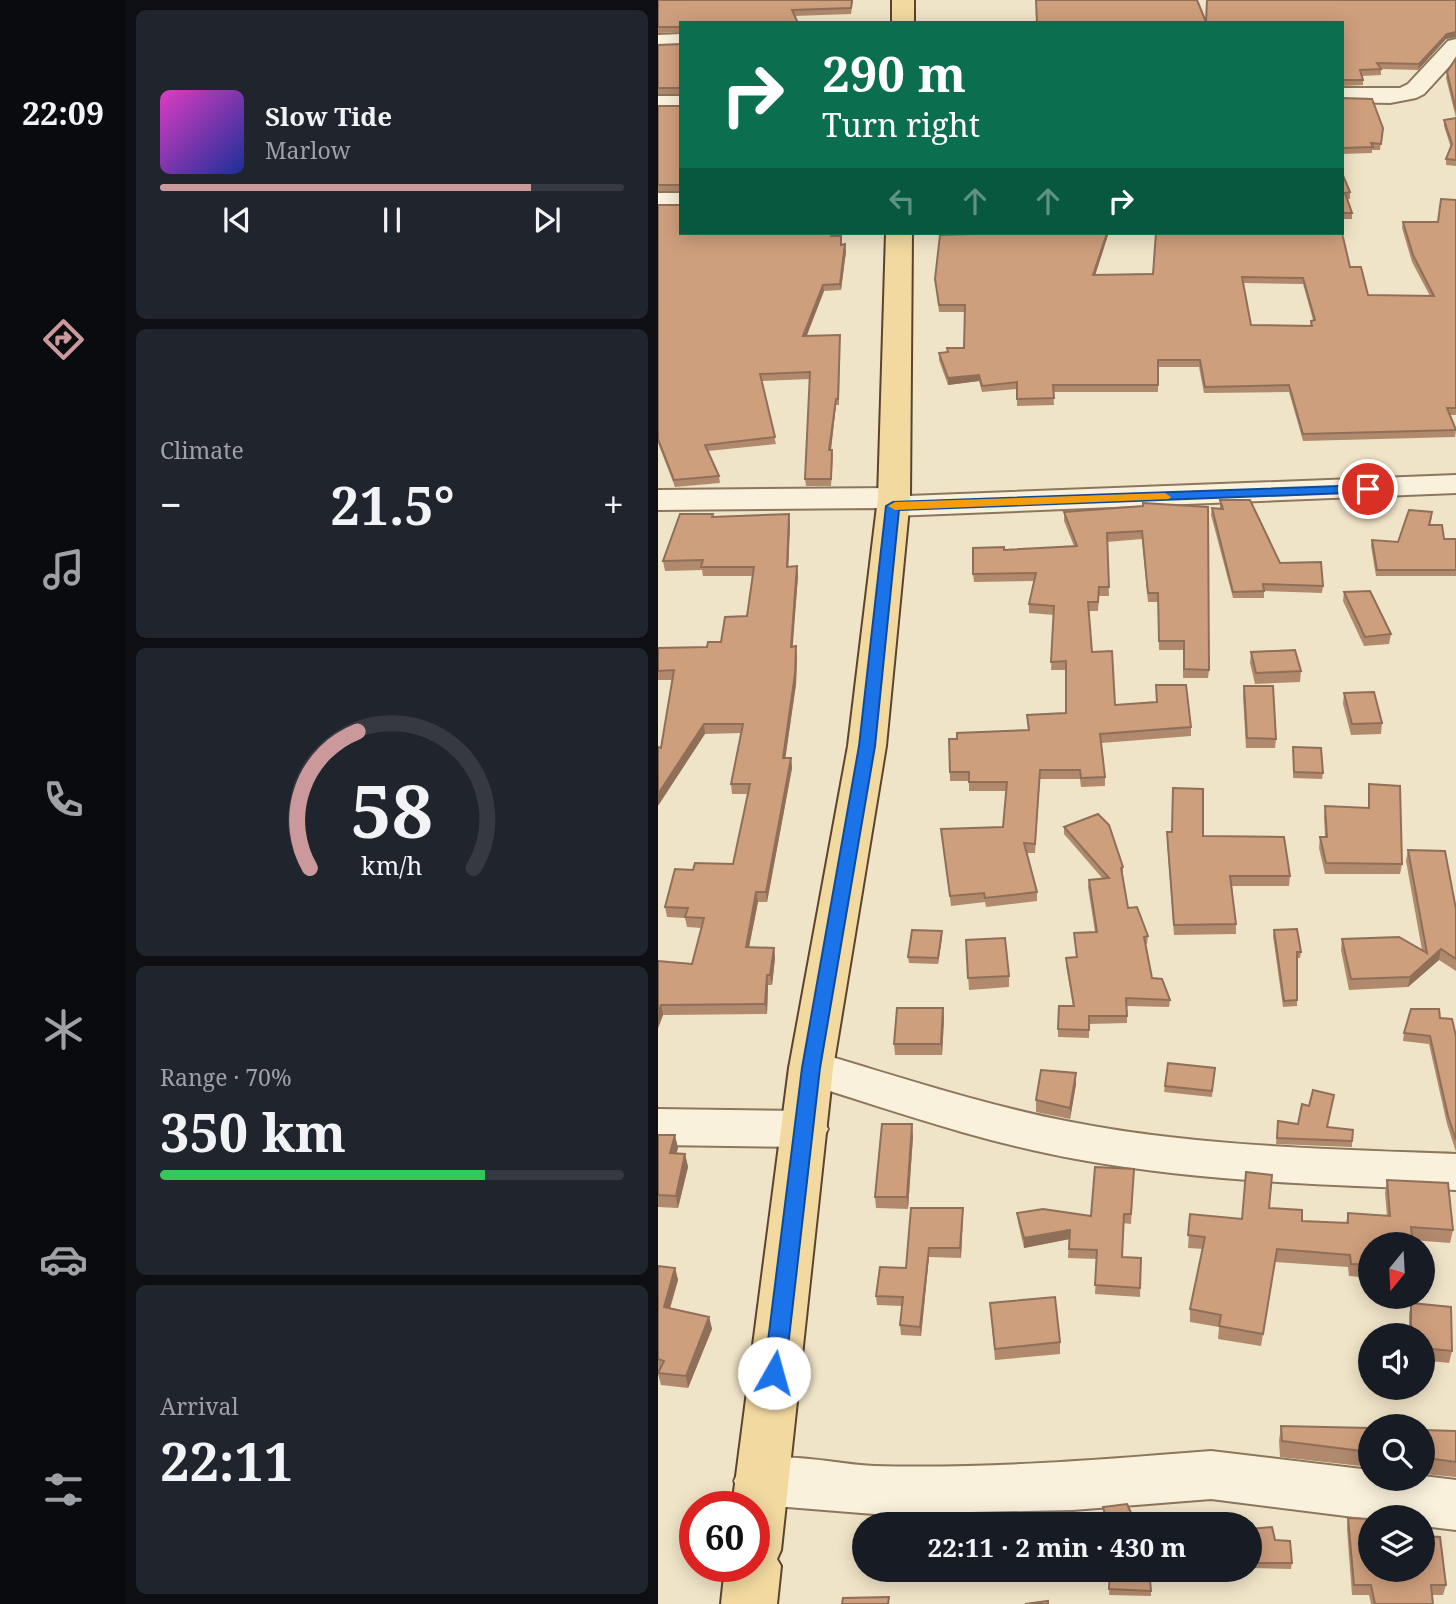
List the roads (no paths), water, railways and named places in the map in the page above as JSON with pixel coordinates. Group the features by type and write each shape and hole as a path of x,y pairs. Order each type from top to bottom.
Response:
{"main road":[{"path":"903,0 903,21"},
{"path":"760,1491 811,1068 867,746 894,502 899,235"},
{"path":"749,1604 751,1582"}],"street":[{"path":"658,42 679,41"},
{"path":"1344,95 1396,96 1409,93 1416,89 1456,46"},
{"path":"658,103 679,103"},
{"path":"658,201 679,201"},
{"path":"658,500 894,502 1456,484"},
{"path":"811,1068 1020,1129 1145,1152 1301,1166 1456,1172"},
{"path":"658,1127 805,1129"},
{"path":"761,1481 874,1490 1073,1486 1211,1475 1456,1505"}]}
